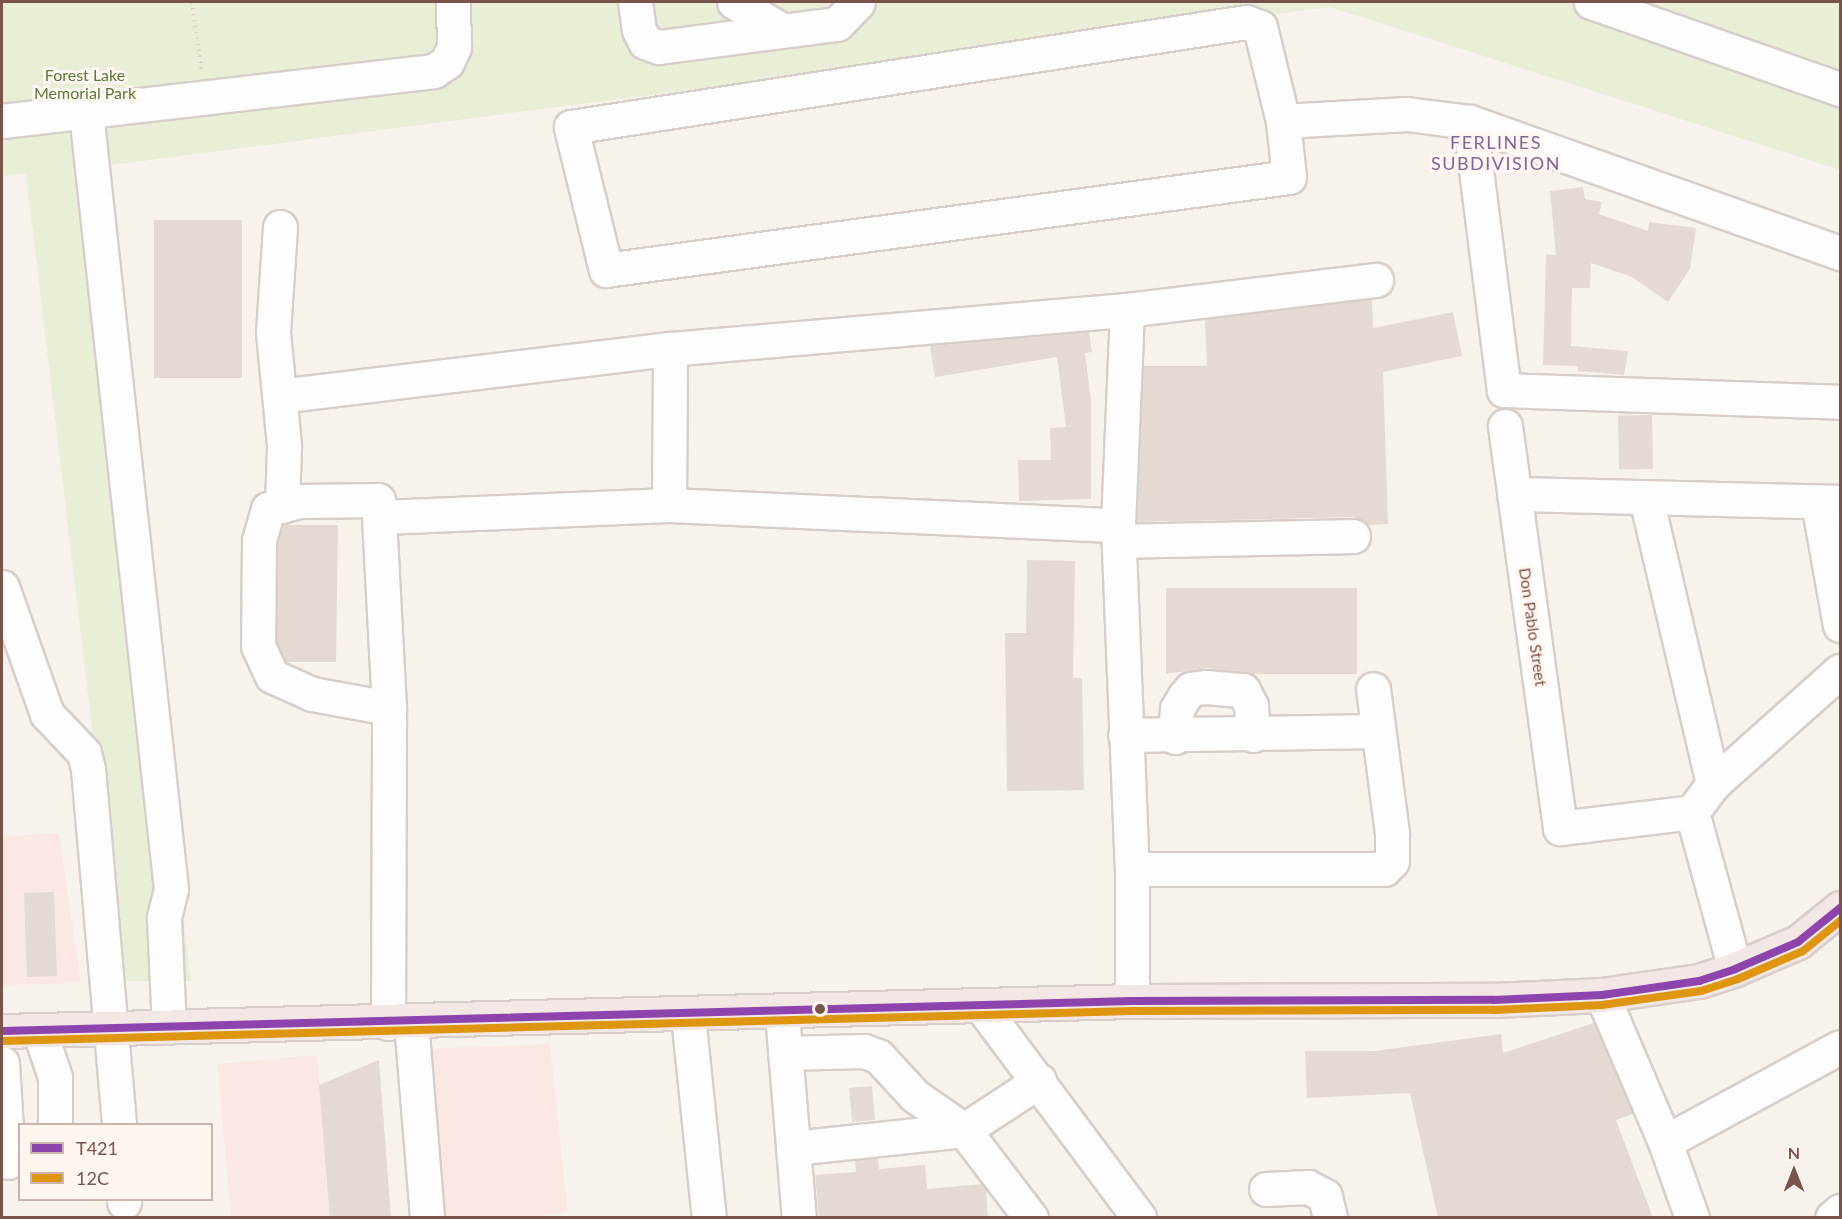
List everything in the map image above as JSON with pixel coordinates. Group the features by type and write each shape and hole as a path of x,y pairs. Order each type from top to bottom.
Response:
{"highway":[{"path":"2,1031 688,1016 1132,1001 1494,1000 1602,995 1689,983 1735,969 1798,942 1840,908"}],"street":[{"path":"2,121 206,99 434,70 447,62 454,47 453,2"},
{"path":"635,2 639,30 645,42 659,47 837,24 858,2"},
{"path":"734,2 782,30"},
{"path":"1591,2 1840,89"},
{"path":"1246,22 1260,27 1283,121 1289,177 606,270 571,127 1246,22"},
{"path":"78,113 171,888 164,918 169,1027"},
{"path":"1283,121 1407,114 1470,122 1840,253"},
{"path":"1470,122 1504,390 1840,402"},
{"path":"280,227 273,333 280,396 282,506"},
{"path":"280,396 670,350 1127,310 1376,280"},
{"path":"1127,310 1119,533 1125,735 1132,869 1132,1001"},
{"path":"669,505 670,350"},
{"name":"Don Pablo Street","path":"1505,426 1560,828 1692,812"},
{"path":"1514,494 1829,502 1840,625"},
{"path":"1646,498 1713,784"},
{"path":"389,708 312,694 272,676 258,646 259,541 268,509 300,501 378,500 382,516 389,708 399,1022 427,1216"},
{"path":"382,516 669,505 1119,533 1353,536"},
{"path":"2,587 47,714 84,753 88,769 119,1123"},
{"path":"1735,969 1692,812 1713,784 1840,671"},
{"path":"1175,737 1177,709 1184,697 1191,689 1206,687 1243,690 1251,706 1253,735"},
{"path":"1132,869 1383,869 1392,861 1392,833 1373,689"},
{"path":"1125,735 1175,737 1377,730"},
{"path":"1602,995 1665,1142 1692,1218"},
{"path":"981,1006 1039,1081 1138,1218"},
{"path":"782,1013 799,1218"},
{"path":"688,1016 709,1218"},
{"path":"39,1030 55,1077 55,1123"},
{"path":"1665,1142 1840,1047"},
{"path":"785,1053 864,1051 878,1056 915,1096 964,1130 1030,1218"},
{"path":"2,1063 8,1162"},
{"path":"794,1148 964,1130 1039,1081"},
{"path":"1266,1189 1308,1187 1325,1197 1330,1218"},
{"path":"1832,1218 1840,1211"}],"path":[{"path":"192,2 206,99"}],"shaded area":[{"path":"59,833 81,983 2,985 2,837"},
{"path":"550,1044 568,1212 535,1217 440,1217 426,1049"},
{"path":"317,1055 331,1217 231,1218 217,1064"}],"green space":[{"name":"Forest Lake Memorial Park","path":"2,2 1840,2 1840,170 1330,7 96,167 191,981 122,981 26,174 2,176"}],"building":[{"path":"1583,187 1585,199 1602,202 1599,214 1648,231 1649,222 1696,228 1690,269 1668,302 1632,277 1591,263 1590,288 1572,288 1571,346 1628,351 1624,375 1578,371 1578,366 1543,365 1546,254 1556,255 1550,191"},
{"path":"154,220 242,220 242,378 154,378"},
{"path":"1372,299 1373,328 1453,312 1462,356 1383,372 1388,524 1368,525 1353,517 1137,522 1143,366 1207,366 1205,319"},
{"path":"1089,332 1092,352 1085,353 1091,400 1091,499 1019,501 1018,460 1051,460 1050,428 1066,427 1057,357 935,377 930,346"},
{"path":"1652,415 1653,469 1619,470 1618,416"},
{"path":"283,525 338,525 336,662 286,662 277,642 278,544"},
{"path":"1027,560 1075,561 1073,678 1082,678 1084,790 1007,791 1005,633 1026,633"},
{"path":"1166,588 1357,588 1357,674 1251,674 1208,668 1166,674"},
{"path":"54,892 57,976 27,977 24,893"},
{"path":"1594,1023 1633,1114 1616,1120 1653,1218 1438,1218 1410,1093 1307,1098 1305,1051 1375,1051 1501,1034 1503,1053"},
{"path":"379,1060 391,1218 330,1218 319,1085"},
{"path":"872,1086 875,1120 852,1122 849,1088"},
{"path":"878,1158 879,1169 925,1165 927,1189 982,1184 986,1190 988,1218 819,1218 815,1175 856,1172 855,1160"}],"transit line":[{"name":"T421","path":"2,1031 1132,1001 1494,1000 1602,995 1699,981 1735,969 1798,942 1840,908"},
{"name":"12C","path":"2,1041 1132,1011 1494,1010 1602,1005 1701,991 1738,979 1803,951 1840,921"}],"district":[{"name":"FERLINES SUBDIVISION","path":"1496,153"}]}
